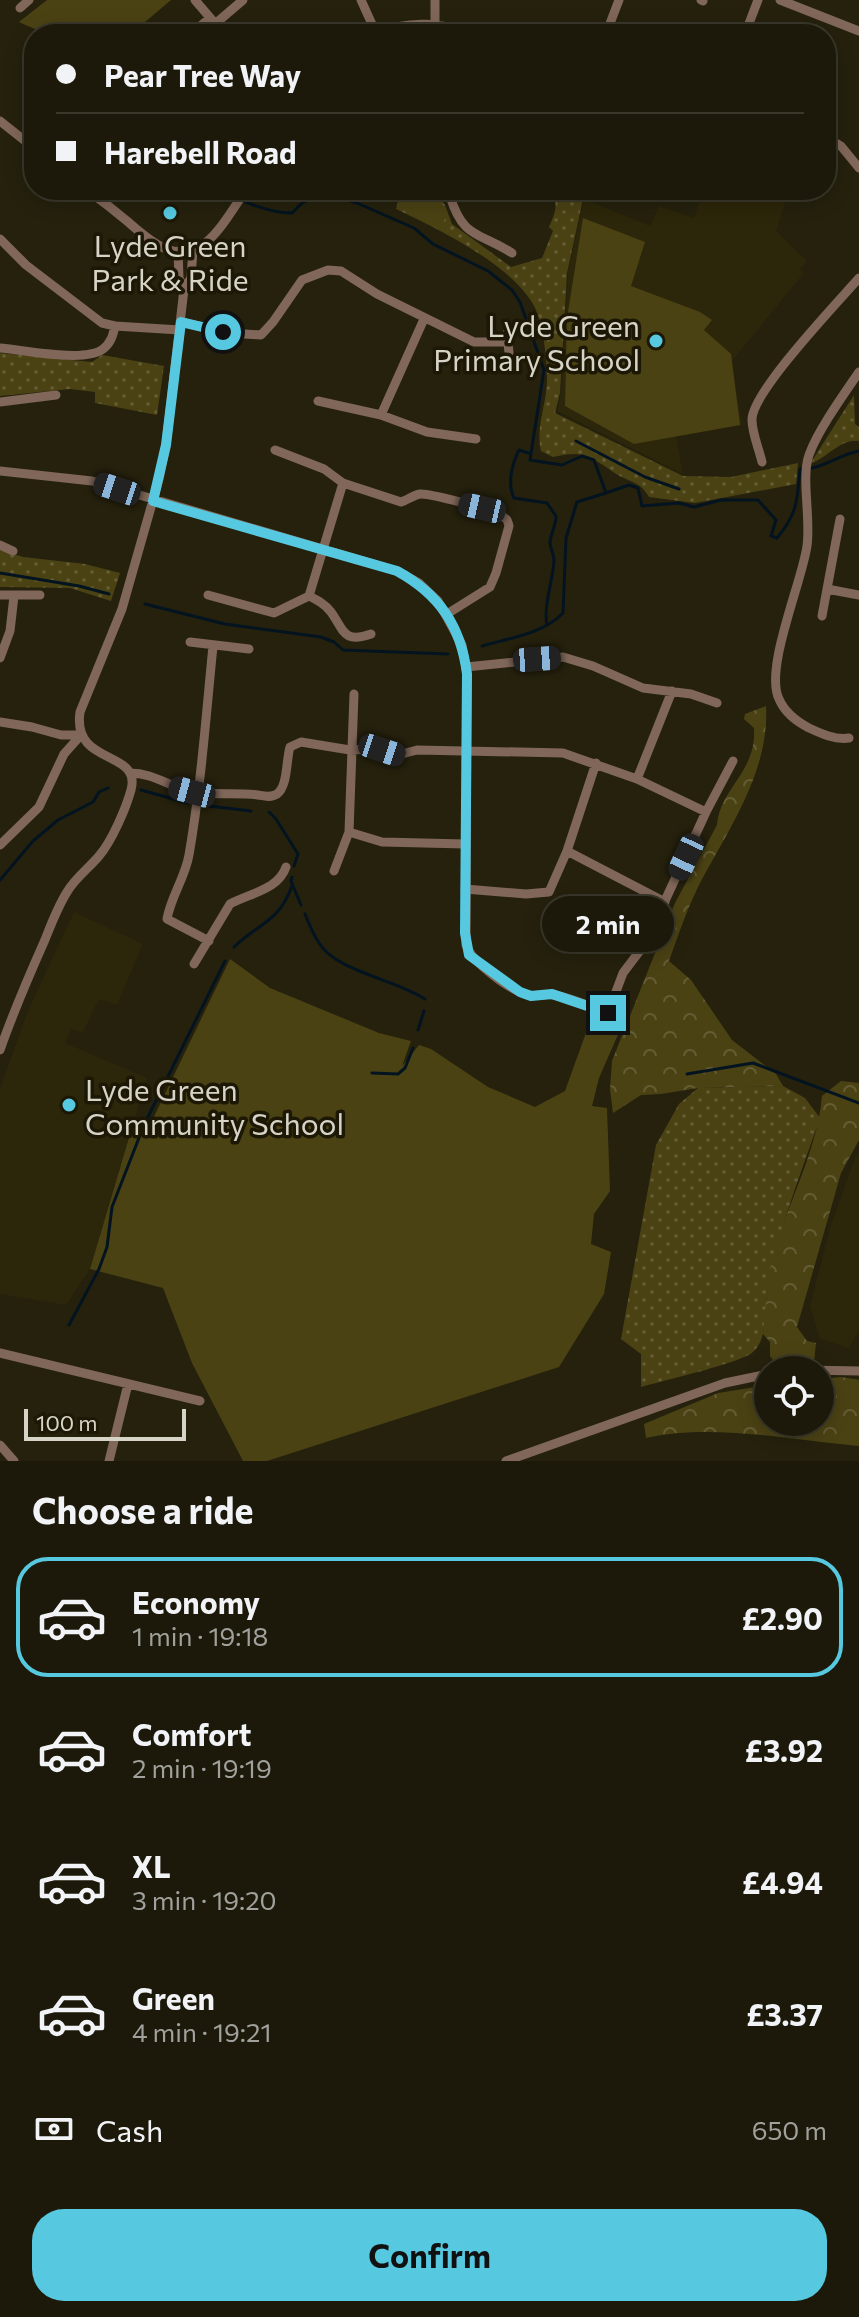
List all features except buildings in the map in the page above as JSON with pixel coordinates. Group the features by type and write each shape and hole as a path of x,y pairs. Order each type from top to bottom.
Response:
{"street":[{"path":"20,8 29,0"},
{"path":"195,0 215,24"},
{"path":"207,24 243,0"},
{"path":"361,0 371,24"},
{"path":"435,0 435,23"},
{"path":"610,24 619,0"},
{"path":"749,24 758,0"},
{"path":"780,0 859,31"},
{"path":"424,24 439,24"},
{"path":"0,121 24,140"},
{"path":"836,143 857,162"},
{"path":"99,200 148,240 166,250 178,251 193,250 213,236 239,200"},
{"path":"448,200 456,217 470,231 512,253"},
{"path":"0,239 26,265 102,323 115,326 180,326 261,335 302,280 328,270 341,271 377,294 474,342 508,337 510,363"},
{"path":"0,1050 16,1004 68,890 99,856 111,837 131,790 130,773 122,763 92,749 81,735 80,712 122,609 153,501 166,445 184,289 191,278 193,250"},
{"path":"178,251 179,278 184,289"},
{"path":"762,462 752,420 754,405 793,354 859,278"},
{"path":"381,415 424,319"},
{"path":"0,348 87,356 102,350 111,340 115,326"},
{"path":"849,738 839,740 797,721 787,712 776,689 780,647 807,547 807,469 810,451 859,372"},
{"path":"0,402 56,395"},
{"path":"318,401 381,415 427,432 476,439"},
{"path":"275,450 324,469 343,483 401,502 420,494 482,508 507,519 509,526 490,587 447,614"},
{"path":"0,471 92,481 322,548 397,571 419,583 438,601 462,645 466,667 466,945 469,955 481,966 520,992 531,996 552,994 608,1013 623,973 645,944 733,761"},
{"path":"309,596 343,483"},
{"path":"822,616 840,519"},
{"path":"0,545 13,551"},
{"path":"827,589 859,595"},
{"path":"0,595 40,595"},
{"path":"208,595 274,613 309,596 319,600 332,613 343,633 355,638 371,634"},
{"path":"0,658 10,631 14,596"},
{"path":"190,642 249,649"},
{"path":"209,941 167,919 186,868 198,793 213,646"},
{"path":"466,667 563,657 593,666 643,688 691,694 717,703"},
{"path":"637,779 672,691"},
{"path":"334,871 349,832 354,694"},
{"path":"0,722 61,735 81,735"},
{"path":"0,845 39,807 64,754 81,735"},
{"path":"130,773 158,778 198,793 241,792 269,797 278,794 283,786 290,747 294,743 320,743 350,750 376,749 398,755 417,750 563,753 637,779 706,812"},
{"path":"465,889 526,894 549,892 567,851 596,763"},
{"path":"349,832 382,842 465,844"},
{"path":"567,851 665,902"},
{"path":"194,964 230,904 254,896 282,878 286,867"},
{"path":"0,1353 200,1401"},
{"path":"834,1369 858,1368"},
{"path":"506,1461 725,1383 754,1377"},
{"path":"109,1461 128,1384"},
{"path":"0,1445 14,1461"}],"shaded area":[{"name":"Lyde Green Primary School","path":"584,200 650,226 659,206 694,218 700,200 786,200 776,231 807,261 800,269 804,273 732,361 742,425 676,437 683,474 557,411 561,393 568,271"},
{"name":"Lyde Green Community School","path":"74,912 143,944 117,1005 99,999 83,1032 71,1029 65,1043 147,1078 90,1269 66,1305 0,1294 0,1089 27,1013"},
{"path":"859,1155 859,1331 849,1348 820,1339 810,1306 831,1225 855,1158"}],"green space":[{"path":"47,0 171,0 143,24 19,22"},
{"path":"398,200 441,200 452,224 511,267 542,258 553,231 549,227 554,200 583,200 567,273 560,393 555,413 683,476 731,477 798,463 796,484 695,503 649,497 639,486 588,457 574,454 553,457 541,451 547,368 542,330 533,304 522,289 490,261 396,209"},
{"path":"402,200 431,200 448,213 439,230 401,209"},
{"path":"583,218 645,242 631,286 700,312 712,320 704,330 731,354 740,425 634,444 565,406 567,318"},
{"path":"0,353 92,362 102,355 164,366 157,415 95,403 95,392 70,389 0,396"},
{"path":"854,395 859,441 846,442 810,464"},
{"path":"0,550 23,557 85,564 120,573 111,601 70,588 0,587"},
{"path":"766,706 761,754 754,777 695,894 669,961 691,980 732,1040 776,1074 783,1086 698,1088 641,1095 613,1113 610,1089 612,1061 675,903 717,825 724,800 750,757 754,728 744,719 745,714"},
{"path":"230,959 270,988 379,1033 411,1041 402,1066 419,1045 431,1049 488,1087 535,1107 565,1091 592,1016 620,1030 599,1078 592,1106 607,1108 610,1191 594,1214 591,1244 611,1252 604,1294 559,1367 267,1461 243,1461 192,1363 163,1288 90,1269 134,1121 148,1129"},
{"path":"841,1081 859,1083 859,1140 841,1173 797,1327 807,1341 816,1343 815,1356 770,1356 770,1342 763,1334 772,1261 811,1150 822,1096"},
{"path":"783,1086 805,1098 820,1118 778,1244 768,1288 762,1338 753,1352 746,1356 641,1387 641,1354 621,1339 656,1145 679,1104 698,1088"},
{"path":"834,1378 859,1380 859,1446 768,1436 834,1436"},
{"path":"754,1387 754,1435 698,1432 646,1438 644,1424 718,1393"}],"waterway":[{"path":"242,200 264,209 292,213 308,200"},
{"path":"348,200 414,228 433,244 488,271 512,290 520,302 544,370 530,460 562,465 582,456 594,460 606,493 629,485 638,488 642,506 679,503 694,507 721,500 758,500 776,520 771,536 777,538 795,506 800,469 815,467 859,451"},
{"path":"576,441 645,477 679,489"},
{"path":"531,454 519,450 512,468 511,487 514,498 547,503 556,516 550,542 554,561 546,610 547,625"},
{"path":"482,646 536,631 563,613 566,538 577,502 606,493"},
{"path":"0,573 109,594"},
{"path":"145,604 225,624 321,637 343,650 448,654"},
{"path":"0,880 33,841 58,820 93,802 99,792 108,788"},
{"path":"141,790 188,803"},
{"path":"209,806 251,811"},
{"path":"269,812 298,854 294,866"},
{"path":"292,877 301,905"},
{"path":"234,947 275,915 292,886"},
{"path":"305,914 327,953 353,968 425,999"},
{"path":"69,1325 99,1269 107,1247 112,1207 144,1125 225,961"},
{"path":"418,1030 424,1011"},
{"path":"372,1073 398,1074 405,1068 413,1048"},
{"path":"687,1074 753,1063 859,1103"}],"place":[{"name":"Lyde Green Park & Ride","path":"170,213"},
{"name":"Lyde Green Primary School","path":"656,341"},
{"name":"Lyde Green Community School","path":"69,1105"}],"route":[{"path":"223,332 181,322 166,445 153,501 397,571 419,583 438,601 456,632 466,661 465,933 469,955 520,992 531,996 552,994 608,1013"}]}
